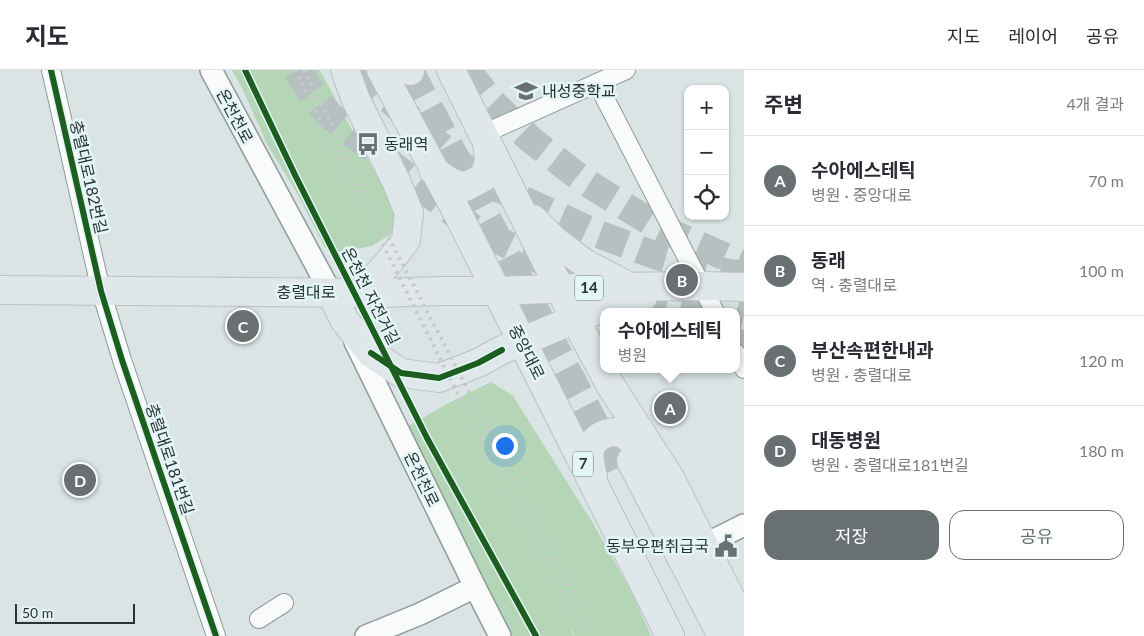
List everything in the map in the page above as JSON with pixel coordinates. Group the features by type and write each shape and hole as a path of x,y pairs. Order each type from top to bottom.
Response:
{"main road":[{"path":"345,70 356,100 398,183 409,213 406,240 390,261 349,293 345,321 372,353 401,373 439,378 478,363 532,336 600,309"},
{"name":"중앙대로","path":"381,70 460,218 670,636"},
{"path":"451,70 519,204 574,319 600,359"},
{"path":"433,170 450,182 465,187 484,177 488,161 485,138"},
{"path":"519,204 554,240 584,263 631,288"},
{"path":"654,308 692,286"},
{"path":"603,308 692,286"},
{"name":"충렬대로","path":"0,290 349,293 560,288 744,287"},
{"path":"611,376 670,478 744,625"},
{"path":"595,487 589,451 594,441 611,432 624,434 670,478"},
{"path":"704,636 624,464 722,636"}],"street":[{"name":"충렬대로182번길","path":"51,70 101,291"},
{"name":"온천천로","path":"211,70 270,181 349,293"},
{"path":"485,138 626,70"},
{"path":"598,83 692,286 711,308"},
{"name":"충렬대로181번길","path":"101,291 122,360 216,636"},
{"name":"온천천로","path":"345,321 474,587 500,636"},
{"path":"704,545 744,524"},
{"path":"366,636 420,614 474,587"},
{"path":"259,619 284,603"}],"green space":[{"path":"232,70 320,70 397,214 394,232 372,246 339,252 325,248 297,193 268,146"},
{"path":"491,382 513,396 594,525 633,595 651,636 575,636 568,623 574,636 513,636 405,428"}],"tunnel":[{"path":"296,70 328,114 474,229 589,283 697,308"},
{"path":"361,70 370,82 476,178 598,234 657,256 705,269 744,275"},
{"path":"467,70 491,101 530,139 584,181 660,228 744,265"},
{"path":"410,71 618,468"},
{"path":"740,315 744,316"},
{"path":"740,344 744,345"}],"railway":[{"path":"295,70 467,412 584,636"},
{"path":"304,70 390,240 596,636"}],"cycle path":[{"path":"51,70 101,291 122,360 216,636"},
{"name":"온천천 자전거길","path":"245,70 296,177 427,438 536,636"},
{"path":"371,353 401,373 439,378 478,363 502,350"}],"place":[{"name":"내성중학교","path":"526,91"},
{"name":"동래역","path":"368,144"},
{"name":"동래","path":"682,280"},
{"name":"부산속편한내과","path":"243,326"},
{"name":"수아에스테틱","path":"670,408"},
{"name":"대동병원","path":"80,480"},
{"name":"동부우편취급국","path":"726,546"}]}
